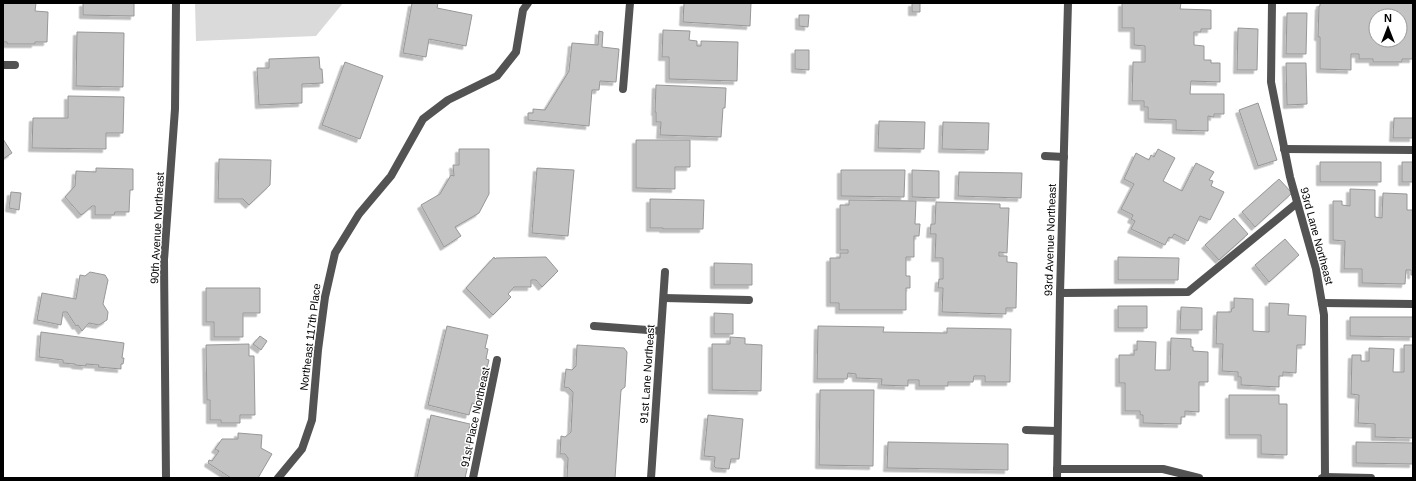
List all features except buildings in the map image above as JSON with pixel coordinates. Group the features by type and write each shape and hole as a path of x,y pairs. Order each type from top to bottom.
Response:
{"street":[{"name":"90th Avenue Northeast","path":"166,478 164,260 175,110 176,3"},
{"name":"Northeast 117th Place","path":"278,478 302,449 312,420 318,350 325,297 335,253 359,214 391,176 423,119 448,100 496,76 516,52 523,10 528,3"},
{"path":"623,89 630,3"},
{"name":"93rd Avenue Northeast","path":"1057,478 1056,431 1068,3"},
{"name":"93rd Lane Northeast","path":"1272,3 1271,82 1290,177 1316,269 1324,315 1324,478"},
{"path":"3,65 15,65"},
{"path":"1284,148 1413,150"},
{"path":"1045,156 1064,157"},
{"path":"1060,293 1188,292 1297,203"},
{"name":"91st Lane Northeast","path":"651,478 665,272"},
{"path":"664,298 749,300"},
{"path":"1322,303 1413,304"},
{"path":"594,326 661,331"},
{"name":"91st Place Northeast","path":"473,478 497,360"},
{"path":"1026,430 1056,431"},
{"path":"1057,469 1163,469 1199,478"},
{"path":"1324,478 1371,478"}],"shaded area":[{"path":"195,3 343,3 316,36 196,41"}]}
